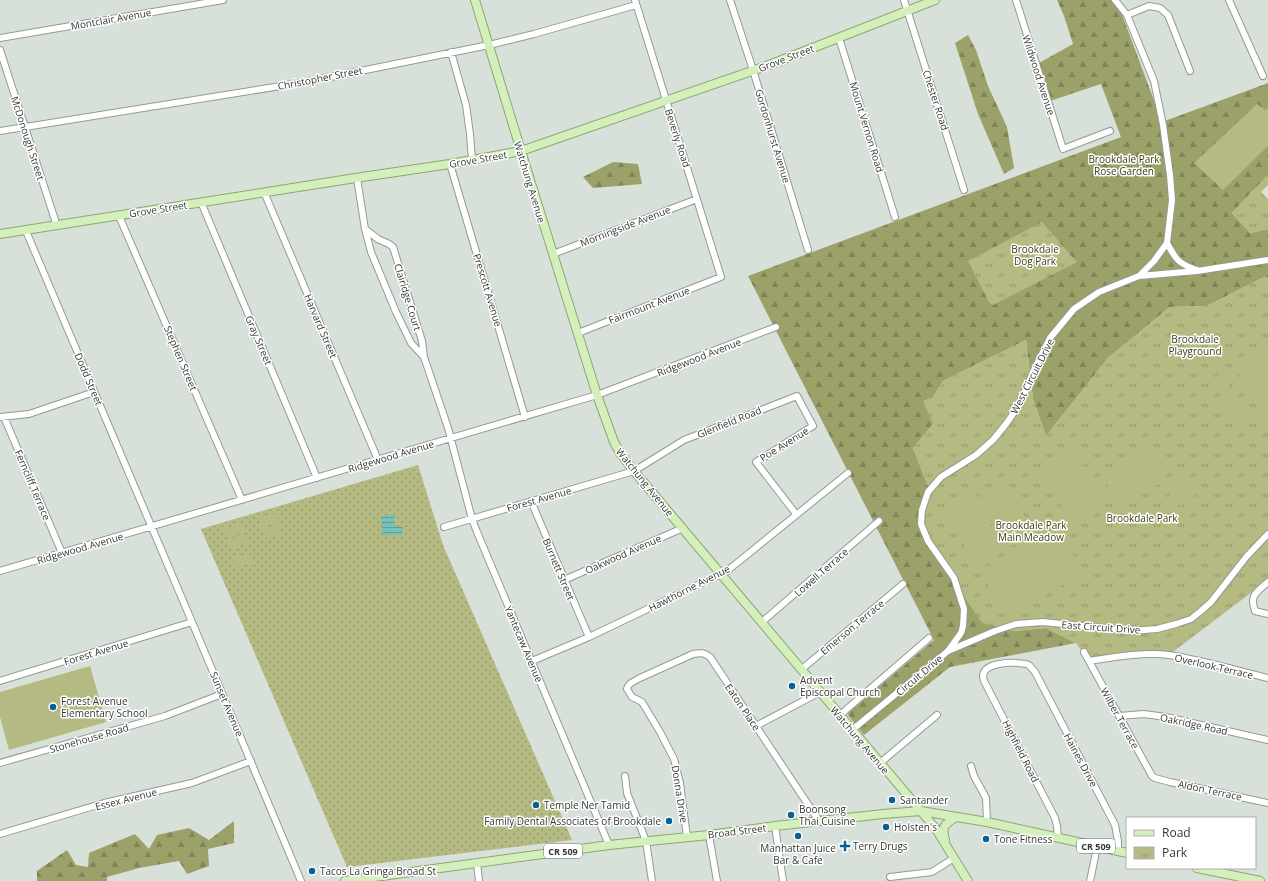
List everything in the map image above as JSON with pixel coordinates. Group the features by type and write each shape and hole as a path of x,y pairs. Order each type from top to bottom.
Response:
{"main road":[{"name":"Watchung Avenue","path":"475,0 597,395 614,442 620,453 936,829 968,881"},
{"name":"Grove Street","path":"0,234 450,164 521,151 753,70 935,0"},
{"name":"Broad Street","path":"345,881 609,845 709,835 819,821 896,813 921,812 987,822 1126,853"},
{"path":"946,844 942,832 944,826 956,817"},
{"path":"1201,869 1247,880 1260,881"}],"street":[{"name":"Montclair Avenue","path":"0,38 192,2 223,0"},
{"name":"Gordonhurst Avenue","path":"730,0 808,250"},
{"name":"Chester Road","path":"904,0 964,190"},
{"name":"Wildwood Avenue","path":"1016,0 1063,149 1110,131"},
{"path":"1114,0 1127,16 1154,81 1163,125 1170,175 1172,200 1167,243 1154,262 1139,276"},
{"path":"1229,0 1263,76"},
{"name":"Christopher Street","path":"0,131 306,82 489,45 534,34 635,2"},
{"name":"Beverly Road","path":"635,2 721,277"},
{"path":"1127,16 1149,6 1160,8 1168,15 1190,71"},
{"name":"Mount Vernon Road","path":"839,38 895,217"},
{"name":"McDonough Street","path":"0,50 56,226"},
{"path":"451,52 466,105 472,160"},
{"name":"Prescott Avenue","path":"450,164 525,417"},
{"name":"Clairidge Court","path":"357,178 365,229 371,252 408,337 424,358"},
{"name":"Harvard Street","path":"264,192 378,460"},
{"name":"Morningside Avenue","path":"553,254 697,199"},
{"name":"Gray Street","path":"201,202 317,478"},
{"name":"Stephen Street","path":"119,216 242,500"},
{"name":"Clairidge Court","path":"365,229 378,239 393,247 422,341 424,358 450,439"},
{"name":"Dodd Street","path":"26,231 152,527"},
{"path":"371,252 376,244 384,241"},
{"path":"1167,243 1178,261 1200,271"},
{"name":"West Circuit Drive","path":"948,651 963,626 964,609 954,578 928,541 921,524 922,510 928,492 941,477 976,454 993,440 1006,424 1020,404 1033,372 1050,338 1074,309 1099,292 1139,276 1200,271 1268,260"},
{"name":"Fairmount Avenue","path":"578,333 721,277"},
{"name":"Ridgewood Avenue","path":"0,571 597,395 776,327"},
{"path":"2,417 29,414 94,392"},
{"name":"Glenfield Road","path":"634,471 684,440 797,396 813,426"},
{"name":"Ferncliff Terrace","path":"2,417 62,553"},
{"name":"Poe Avenue","path":"796,514 756,462 813,426"},
{"name":"Yantecaw Avenue","path":"450,439 472,519 609,845"},
{"name":"Forest Avenue","path":"444,527 634,471"},
{"name":"Hawthorne Avenue","path":"532,661 588,637 721,574 848,473"},
{"name":"Burnett Street","path":"530,501 588,637"},
{"name":"Lowell Terrace","path":"762,622 879,521"},
{"name":"Sunset Avenue","path":"152,527 300,881"},
{"name":"Oakwood Avenue","path":"564,580 683,528"},
{"name":"East Circuit Drive","path":"948,651 975,638 1016,624 1043,622 1131,631 1157,629 1191,619 1210,602 1247,556 1268,534"},
{"path":"1268,582 1252,600 1255,611 1268,614"},
{"name":"Emerson Terrace","path":"800,668 802,669 903,584"},
{"name":"Forest Avenue","path":"0,681 192,622"},
{"path":"840,716 929,638"},
{"name":"Circuit Drive","path":"852,730 948,651"},
{"name":"Eaton Place","path":"640,678 693,654 701,652 710,657 819,821"},
{"name":"Wilber Terrace","path":"1084,652 1152,776"},
{"name":"Overlook Terrace","path":"1089,661 1134,655 1168,655 1268,678"},
{"name":"Haines Drive","path":"988,667 997,664 1022,664 1029,665 1035,672 1115,825 1118,851"},
{"name":"Highfield Road","path":"988,667 983,674 984,681 1055,818 1058,838"},
{"name":"Donna Drive","path":"640,678 628,686 627,689 632,697 642,702 674,759 680,783 687,837"},
{"path":"756,726 820,692"},
{"name":"Stonehouse Road","path":"0,763 165,716 222,694"},
{"name":"Oakridge Road","path":"1119,716 1144,714 1166,717 1268,740"},
{"path":"880,763 937,715"},
{"name":"Essex Avenue","path":"0,834 104,804 192,783 251,761"},
{"path":"971,766 974,776 986,798 987,822"},
{"path":"625,776 628,793 646,841 652,881"},
{"name":"Aldon Terrace","path":"1152,776 1155,778 1268,803"},
{"path":"775,826 783,881"},
{"path":"709,835 717,881"},
{"path":"1090,881 1098,847"},
{"path":"890,877 932,872 954,858"},
{"path":"477,863 479,881"}],"green space":[{"name":"Brookdale Park Rose Garden","path":"1057,0 1112,0 1120,9 1162,122 1268,83 1268,175 1232,213 1250,233 1268,229 1268,279 1264,277 1207,306 1170,307 1108,358 1046,436 1033,399 1026,340 943,381 933,397 933,424 913,448 928,486 925,535 1012,631 1046,628 1076,643 950,667 864,735 848,715 849,712 934,640 748,276 1121,137 1101,84 1047,102 1037,64 1073,44"},
{"path":"968,35 976,50 988,86 1007,127 1014,168 1004,174 978,114 955,43"},
{"path":"1257,104 1265,110 1268,108 1268,146 1223,190 1194,163"},
{"path":"613,162 638,164 642,184 593,188 583,177"},
{"path":"1268,175 1268,185 1261,192 1268,199 1268,229 1250,233 1232,213"},
{"name":"Brookdale Dog Park","path":"1042,222 1077,262 991,306 968,261"},
{"name":"Brookdale Park","path":"1264,277 1268,279 1268,580 1166,657 1086,657 1076,643 1046,628 1012,631 982,623 939,560 925,535 928,486 913,448 933,424 923,401 933,397 943,381 1026,340 1033,399 1046,436 1108,358 1170,307 1207,306"},
{"path":"1268,342 1268,349 1239,369 1232,377 1229,384 1229,398 1232,404 1242,413 1256,416 1268,412 1268,419 1258,422 1249,421 1240,418 1227,406 1223,398 1222,389 1224,379 1218,382 1215,378"},
{"path":"1268,351 1268,410 1264,412 1237,372"},
{"path":"1153,448 1168,480 1118,505 1102,474"},
{"path":"1074,452 1106,503 1073,524 1041,473"},
{"path":"418,465 443,545 572,840 347,867 201,529"},
{"name":"Brookdale Park Main Meadow","path":"1006,478 1034,535 1006,549 979,493"},
{"path":"1186,482 1194,493 1192,500 1181,505 1176,505 1169,499 1171,491 1176,483"},
{"path":"976,494 1003,550 974,564 947,510"},
{"path":"276,513 279,521 261,527 258,518"},
{"path":"241,523 244,532 226,537 223,529"},
{"path":"280,525 282,533 264,539 262,530"},
{"path":"1061,532 1084,575 1003,613 980,570"},
{"path":"245,535 248,543 229,549 227,540"},
{"path":"250,553 253,562 235,567 232,559"},
{"name":"Forest Avenue Elementary School","path":"90,666 106,722 9,750 0,717 0,692"},
{"path":"234,821 234,843 208,849 209,866 187,874 179,861 139,868 107,877 107,881 37,881 37,871 67,850 76,865 88,867 89,853 135,834 149,849 157,835 189,828 209,840"}],"water":[{"path":"395,514 394,525 404,528 401,536 394,534 383,535 381,516"}],"place":[{"name":"Advent Episcopal Church","path":"792,686"},
{"name":"Forest Avenue Elementary School","path":"53,707"},
{"name":"Santander","path":"892,800"},
{"name":"Temple Ner Tamid","path":"536,805"},
{"name":"Boonsong Thai Cuisine","path":"791,815"},
{"name":"Family Dental Associates of Brookdale","path":"669,821"},
{"name":"Holsten's","path":"886,827"},
{"name":"Manhattan Juice Bar & Cafe","path":"798,836"},
{"name":"Tone Fitness","path":"986,839"},
{"name":"Terry Drugs","path":"845,846"},
{"name":"Tacos La Gringa Broad St","path":"312,871"}],"park label":[{"name":"Brookdale Playground","path":"1195,344"}]}
